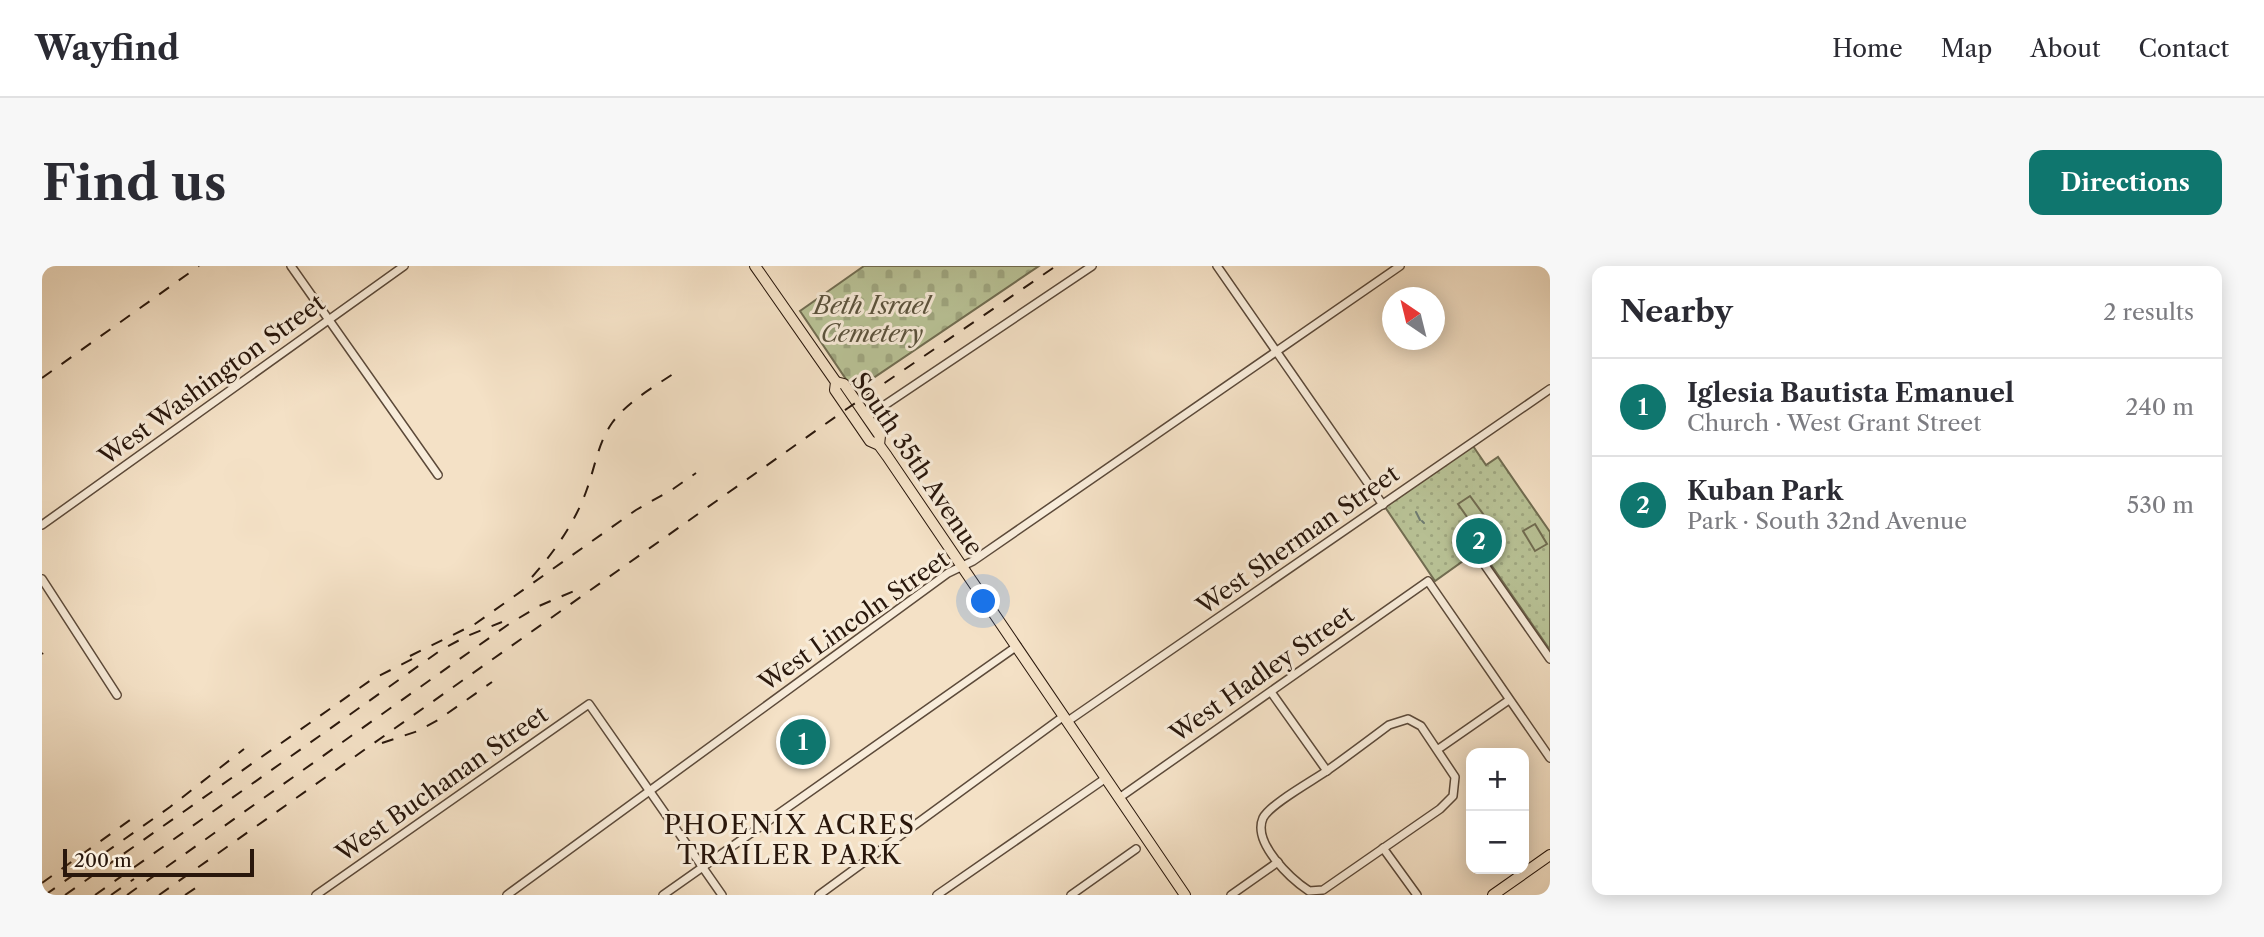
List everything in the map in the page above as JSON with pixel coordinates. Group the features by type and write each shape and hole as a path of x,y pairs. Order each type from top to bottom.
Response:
{"main road":[{"name":"South 35th Avenue","path":"755,266 836,382 835,390 870,441 879,444 1185,895"},
{"path":"836,382 844,384 867,417 880,436 879,444"},
{"path":"1493,895 1550,855"}],"street":[{"path":"291,266 438,475"},
{"name":"West Washington Street","path":"42,524 404,266"},
{"path":"867,417 1092,266"},
{"path":"1217,266 1383,505"},
{"name":"West Lincoln Street","path":"507,895 948,573 973,561 1401,266"},
{"name":"West Sherman Street","path":"818,895 1066,719 1550,389"},
{"path":"1477,554 1550,659"},
{"path":"42,579 117,695"},
{"name":"West Hadley Street","path":"1119,797 1428,581 1510,700"},
{"path":"663,895 1017,646"},
{"path":"1270,692 1327,771"},
{"path":"1437,750 1510,700 1550,758"},
{"name":"West Buchanan Street","path":"316,895 589,704 651,791"},
{"path":"1408,719 1420,726 1437,750 1455,777 1453,796 1440,809 1323,890 1309,891 1291,879 1261,834 1263,817 1281,801 1389,725 1408,719"},
{"path":"937,895 1105,778"},
{"path":"651,791 722,895"},
{"path":"1383,848 1417,895"},
{"path":"1072,895 1136,849"},
{"path":"1231,895 1278,862"}],"green space":[{"name":"Beth Israel Cemetery","path":"864,266 1039,266 854,391 800,311"},
{"path":"1473,446 1486,465 1498,457 1550,532 1550,650 1480,549 1435,581 1385,507"},
{"path":"1470,496 1486,518 1474,527 1458,504"},
{"path":"1535,524 1547,544 1535,551 1523,531"}],"waterway":[{"path":"1416,512 1420,520"}],"railway":[{"path":"42,378 199,266"},
{"path":"159,895 848,408 1056,266"},
{"path":"532,577 557,546 577,513 600,447 612,423 633,401 676,372"},
{"path":"410,656 475,624 636,510 696,473"},
{"path":"127,895 509,624 539,606 581,588"},
{"path":"95,895 441,650 502,622"},
{"path":"65,895 371,680 422,654"},
{"path":"382,743 418,731 438,720 492,682"},
{"path":"45,895 170,807 244,749"},
{"path":"42,883 130,820"},
{"path":"111,895 134,879"},
{"path":"185,895 200,885"}],"place":[{"name":"Kuban Park","path":"1479,541"},
{"name":"Iglesia Bautista Emanuel","path":"803,742"}],"district":[{"name":"PHOENIX ACRES TRAILER PARK","path":"790,840"}]}
